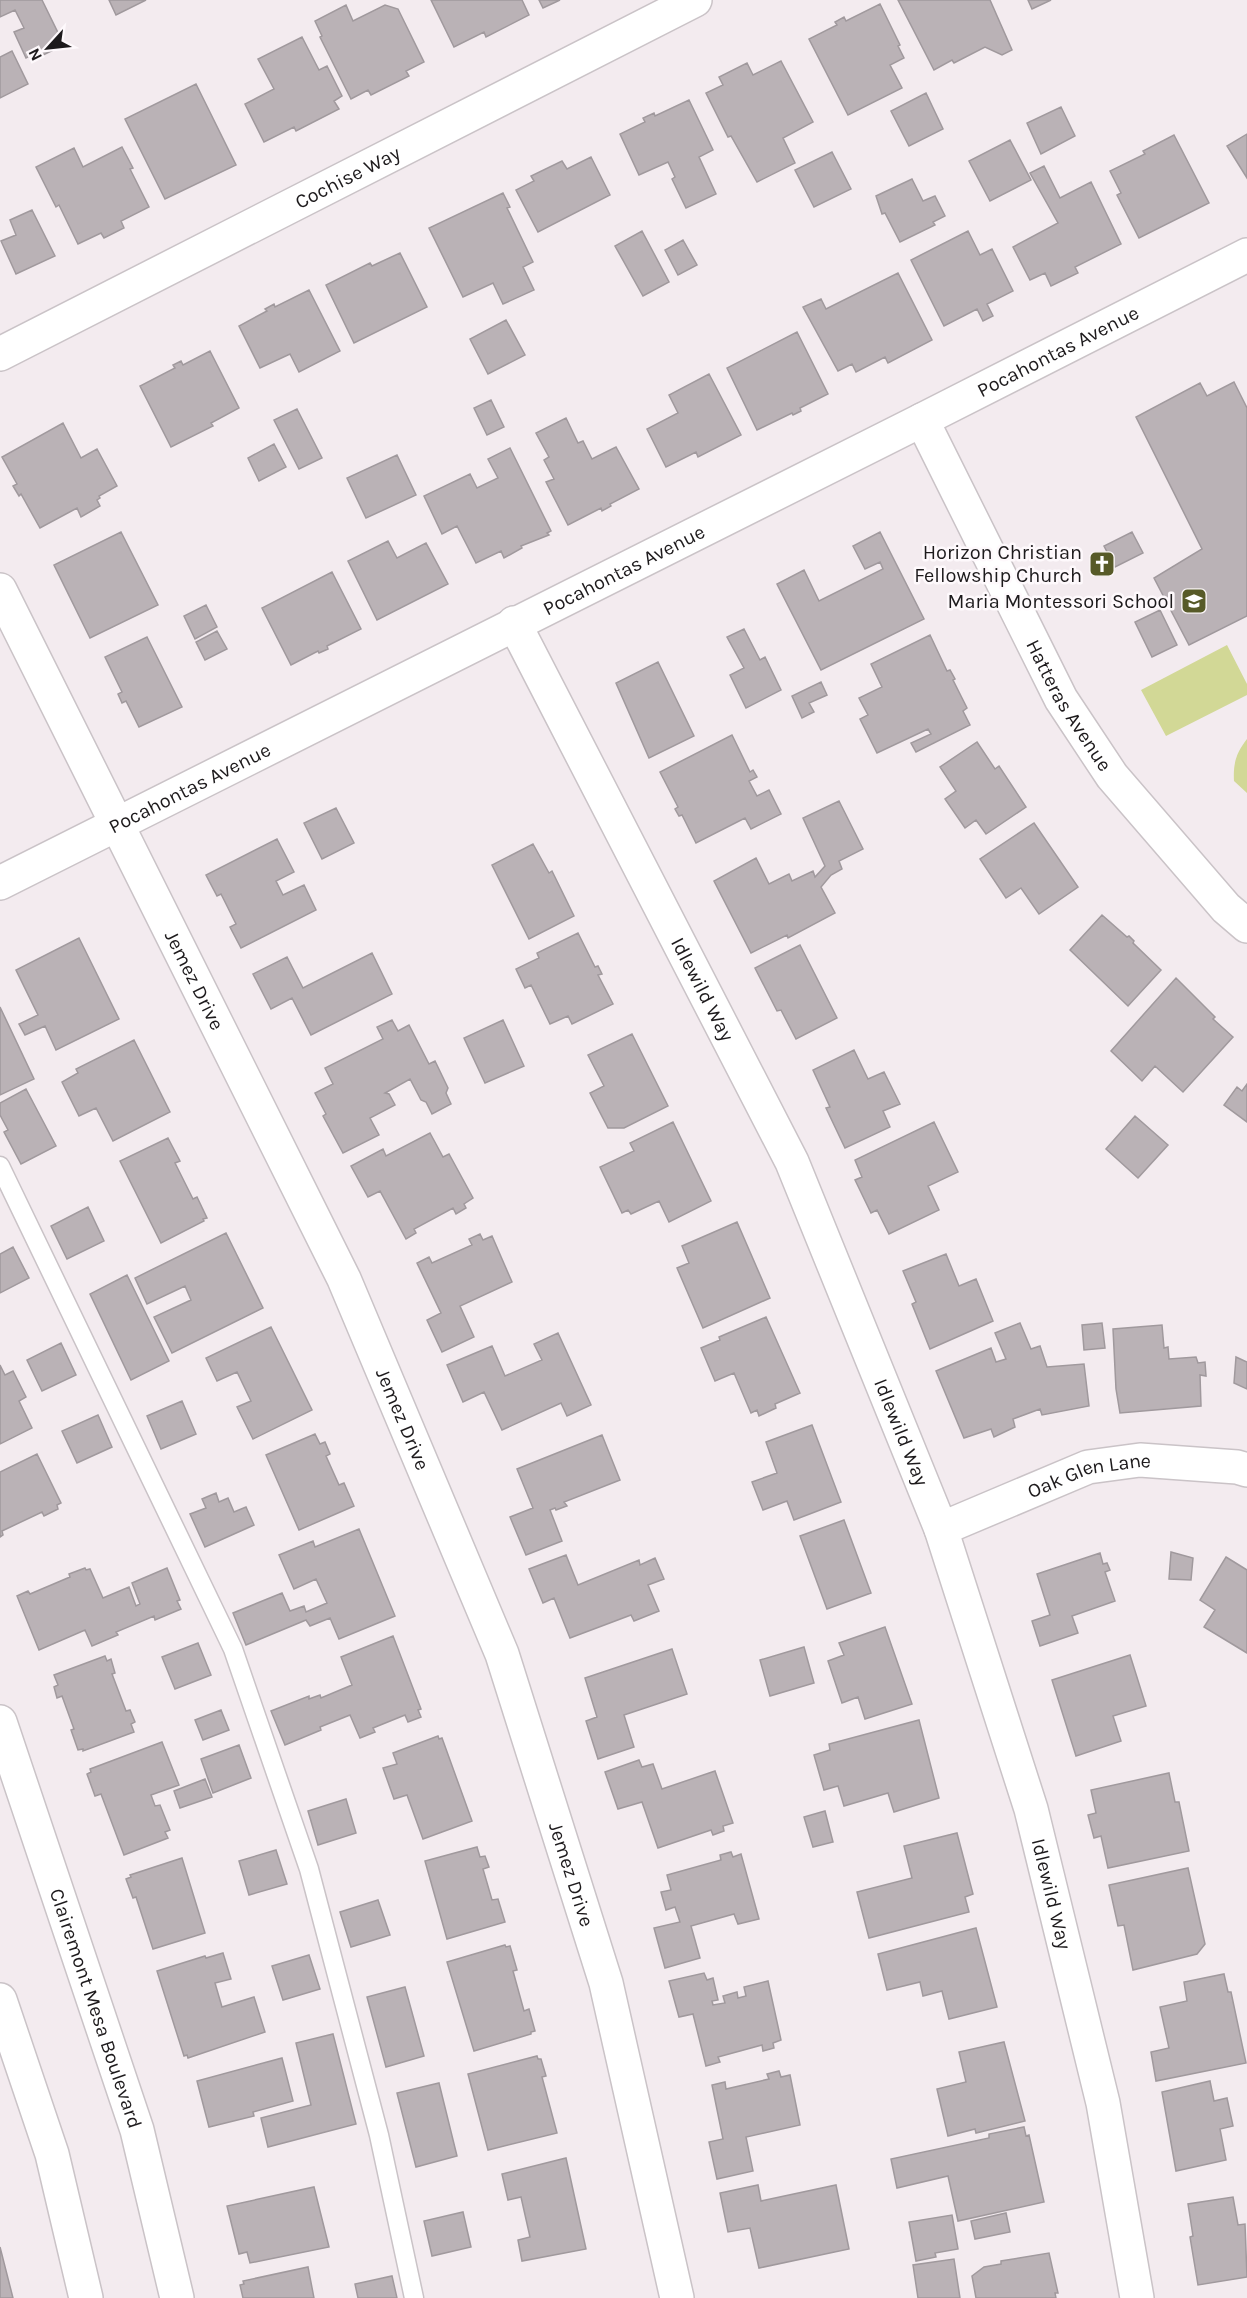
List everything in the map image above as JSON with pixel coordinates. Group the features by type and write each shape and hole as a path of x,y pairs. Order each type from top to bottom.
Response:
{"street":[{"name":"Cochise Way","path":"0,354 695,0"},
{"name":"Pocahontas Avenue","path":"0,883 1247,255"},
{"name":"Hatteras Avenue","path":"922,420 1061,699 1112,776 1226,908 1247,926"},
{"name":"Jemez Drive","path":"0,590 344,1279 502,1654 606,1983 677,2298"},
{"name":"Idlewild Way","path":"514,623 792,1162 941,1529 1031,1809 1103,2103 1137,2298"},
{"name":"Oak Glen Lane","path":"941,1529 1088,1467 1140,1460 1237,1467 1247,1470"},
{"name":"Clairemont Mesa Boulevard","path":"0,1722 137,2130 177,2298"},
{"path":"0,2000 52,2154 86,2298"}],"lane":[{"path":"0,1166 233,1649 309,1869 379,2135 414,2298"}],"green space":[{"path":"1227,645 1247,684 1247,695 1166,736 1141,690"},
{"path":"1247,739 1247,793 1234,781 1234,775 1238,754"}],"building":[{"path":"0,0 42,0 64,45 39,57 37,52 26,58 14,32 24,28 15,10 0,17"},
{"path":"109,0 146,0 116,15"},
{"path":"431,0 522,0 529,15 486,37 484,32 454,47"},
{"path":"539,0 560,0 543,8"},
{"path":"898,0 990,0 1012,50 1002,55 985,47 954,63 952,60 934,70"},
{"path":"1028,0 1051,0 1032,9"},
{"path":"880,4 904,58 890,65 902,88 848,115 809,39 837,25 835,22 844,17 846,21"},
{"path":"346,5 353,21 385,5 398,9 424,62 406,71 409,76 371,95 368,90 351,99 320,37 322,36 315,21"},
{"path":"302,37 319,70 327,66 342,96 334,101 339,109 296,131 294,127 264,142 245,104 274,89 258,59"},
{"path":"12,51 28,84 0,98 0,57"},
{"path":"781,61 813,122 783,138 795,163 757,182 731,136 728,137 706,93 723,85 719,77 747,63 753,75"},
{"path":"196,84 236,165 165,199 125,119"},
{"path":"926,93 943,129 909,146 891,111"},
{"path":"689,100 713,150 699,157 716,194 686,208 672,179 675,177 668,162 639,175 620,134 645,122 643,118 654,113 655,116"},
{"path":"1061,107 1075,136 1041,154 1027,123"},
{"path":"1247,134 1247,178 1227,146"},
{"path":"1174,135 1209,203 1139,238 1117,195 1121,193 1110,171 1145,154 1143,151"},
{"path":"1010,140 1031,180 990,201 969,161"},
{"path":"122,147 149,207 121,221 124,228 104,238 101,233 78,244 59,205 56,207 36,167 74,148 83,167"},
{"path":"832,152 851,189 814,207 795,170"},
{"path":"591,157 610,195 538,232 516,190 534,181 531,176 562,161 567,169"},
{"path":"1044,166 1060,198 1091,182 1121,244 1075,267 1078,273 1051,286 1045,273 1030,280 1013,247 1058,223 1030,173"},
{"path":"912,179 923,201 935,196 945,216 933,222 935,225 900,242 885,213 882,214 876,196"},
{"path":"503,193 510,207 507,208 533,262 523,267 534,290 503,304 493,283 463,297 429,228"},
{"path":"32,210 55,256 16,274 1,241 16,235 10,220"},
{"path":"642,231 669,282 643,296 615,246"},
{"path":"968,231 980,255 992,249 1013,291 987,304 993,316 983,321 977,309 944,326 911,260"},
{"path":"683,240 697,265 678,275 665,250"},
{"path":"400,253 427,307 354,343 326,285 370,263 372,266"},
{"path":"898,273 932,340 888,363 885,357 856,372 852,364 838,371 803,307 821,299 826,309"},
{"path":"309,290 340,351 299,372 290,354 260,368 239,326 267,311 265,309 274,304 275,307"},
{"path":"506,320 525,355 488,374 470,339"},
{"path":"797,332 828,394 800,408 801,411 757,430 727,368"},
{"path":"210,351 239,408 211,423 213,426 171,447 140,386 175,368 173,365 181,361 183,365"},
{"path":"709,374 741,435 698,457 696,452 666,467 647,429 678,413 669,395"},
{"path":"1234,382 1247,408 1247,616 1189,645 1154,578 1202,549 1136,417 1200,383 1207,396"},
{"path":"491,400 504,427 487,435 474,408"},
{"path":"297,409 322,458 299,469 274,420"},
{"path":"566,418 578,443 583,441 592,459 616,447 639,489 610,504 611,506 602,511 601,508 568,525 546,482 554,479 544,460 549,457 536,433"},
{"path":"63,423 81,458 97,449 117,486 99,496 97,500 100,506 81,517 77,508 40,528 21,494 19,496 13,486 17,484 2,457"},
{"path":"274,444 286,467 259,481 248,458"},
{"path":"510,448 551,531 547,533 549,535 521,546 522,548 504,558 501,551 476,563 457,526 442,534 424,496 470,474 477,488 498,478 488,459"},
{"path":"397,455 416,495 366,518 347,478"},
{"path":"121,532 158,605 90,638 54,565"},
{"path":"880,532 924,619 821,670 777,584 804,570 819,601 883,569 880,562 865,569 853,546"},
{"path":"1132,532 1143,553 1115,567 1104,546"},
{"path":"388,541 397,558 426,543 448,584 377,620 348,561"},
{"path":"332,572 361,629 327,646 328,649 319,653 318,651 291,665 262,608"},
{"path":"206,605 217,627 195,639 184,616"},
{"path":"1160,610 1177,645 1152,657 1135,622"},
{"path":"744,629 760,660 765,657 781,690 746,708 730,675 744,668 727,637"},
{"path":"217,631 227,649 205,660 196,642"},
{"path":"930,635 947,671 950,670 955,679 953,680 967,708 963,711 970,725 916,752 911,743 931,734 928,729 877,753 860,719 868,715 859,698 882,687 871,664"},
{"path":"147,637 182,707 139,727 126,701 122,703 118,694 122,692 105,657"},
{"path":"658,662 694,736 649,758 616,683"},
{"path":"821,682 827,695 809,703 814,712 802,718 792,696"},
{"path":"732,735 750,772 753,770 757,777 749,781 757,796 769,790 781,814 751,829 745,818 696,843 682,815 679,816 675,809 678,807 660,772"},
{"path":"977,742 995,769 999,766 1026,807 986,834 976,820 965,828 945,799 956,791 940,767"},
{"path":"839,801 863,849 839,861 842,869 831,875 821,887 835,913 788,938 787,935 751,953 714,881 756,858 769,884 789,874 792,881 813,871 815,877 825,866 803,818"},
{"path":"336,808 354,843 322,859 304,823"},
{"path":"1034,823 1078,887 1039,914 1021,888 1006,898 980,859"},
{"path":"277,839 294,872 276,881 283,895 304,885 316,910 241,948 230,927 236,924 221,894 217,896 206,875"},
{"path":"533,844 549,873 552,871 574,916 529,939 492,865"},
{"path":"1102,915 1127,937 1129,936 1134,941 1133,943 1161,970 1128,1006 1070,950"},
{"path":"578,933 595,967 598,966 602,974 598,975 613,1004 572,1024 568,1016 550,1024 531,985 525,988 516,969 539,958 537,953"},
{"path":"79,938 119,1019 56,1050 45,1026 25,1035 19,1024 38,1015 16,970"},
{"path":"800,945 837,1018 796,1039 781,1010 777,1011 755,968"},
{"path":"372,953 392,994 311,1035 292,998 271,1009 253,974 287,957 303,988"},
{"path":"1176,978 1215,1017 1213,1019 1233,1037 1183,1092 1155,1066 1142,1081 1111,1051"},
{"path":"0,1007 34,1079 0,1095"},
{"path":"392,1020 398,1031 409,1025 429,1064 435,1061 448,1088 446,1093 451,1104 432,1114 426,1102 421,1100 410,1079 385,1093 389,1094 395,1105 370,1118 379,1135 343,1153 323,1116 326,1114 315,1093 333,1084 325,1068 383,1039 377,1027"},
{"path":"503,1020 524,1066 485,1083 464,1038"},
{"path":"632,1034 668,1106 624,1128 608,1128 590,1093 604,1086 588,1055"},
{"path":"134,1040 170,1112 113,1141 96,1108 79,1116 62,1082 78,1073 76,1069"},
{"path":"854,1050 868,1079 884,1072 900,1104 883,1111 890,1127 845,1148 826,1108 830,1107 813,1070"},
{"path":"1247,1084 1247,1122 1224,1105 1237,1087 1242,1091"},
{"path":"26,1089 56,1146 21,1164 4,1132 8,1130 0,1115 0,1103"},
{"path":"1135,1116 1168,1145 1138,1178 1106,1149"},
{"path":"673,1122 711,1201 669,1222 659,1201 631,1214 628,1210 622,1213 600,1167 634,1151 630,1143"},
{"path":"934,1122 958,1172 928,1186 939,1210 889,1234 877,1210 871,1213 855,1180 862,1177 855,1160"},
{"path":"430,1133 443,1157 449,1154 473,1198 464,1204 466,1208 456,1214 453,1208 414,1229 416,1233 406,1239 380,1191 368,1197 351,1166 383,1149 386,1156"},
{"path":"168,1138 180,1161 175,1163 193,1199 197,1197 207,1218 161,1243 120,1161"},
{"path":"88,1207 104,1241 67,1259 51,1226"},
{"path":"737,1222 770,1298 703,1328 677,1268 689,1263 682,1246"},
{"path":"226,1233 263,1308 172,1353 154,1317 191,1300 185,1286 147,1304 135,1278"},
{"path":"480,1234 483,1240 492,1236 512,1282 460,1306 474,1337 442,1352 427,1320 441,1313 417,1263 429,1257 432,1263 472,1245 469,1239"},
{"path":"13,1247 29,1278 0,1293 0,1254"},
{"path":"946,1254 959,1286 976,1279 993,1321 930,1349 912,1304 916,1302 903,1271"},
{"path":"127,1275 169,1361 131,1380 90,1294"},
{"path":"766,1317 800,1393 775,1404 776,1408 759,1416 757,1410 751,1413 734,1373 715,1381 701,1348 720,1340 719,1337"},
{"path":"1020,1323 1031,1349 1040,1346 1047,1367 1084,1364 1089,1406 1042,1415 1040,1409 1013,1419 1015,1427 994,1437 991,1429 964,1438 936,1371 991,1348 996,1362 1006,1359 995,1333"},
{"path":"1102,1323 1105,1348 1084,1350 1082,1325"},
{"path":"1162,1325 1164,1348 1168,1347 1169,1359 1196,1357 1198,1363 1205,1362 1206,1376 1200,1375 1201,1406 1120,1413 1116,1389 1113,1329"},
{"path":"271,1327 312,1410 253,1439 237,1407 251,1401 237,1372 217,1381 206,1358"},
{"path":"558,1333 591,1405 567,1416 561,1403 502,1430 484,1392 463,1402 447,1365 492,1346 505,1376 542,1360 534,1344"},
{"path":"61,1343 76,1375 42,1391 27,1360"},
{"path":"1236,1357 1247,1362 1247,1389 1234,1383"},
{"path":"0,1365 5,1375 13,1371 26,1397 19,1401 32,1428 0,1444"},
{"path":"182,1401 196,1434 161,1449 147,1416"},
{"path":"98,1415 112,1447 77,1463 62,1431"},
{"path":"812,1425 841,1502 794,1520 787,1501 763,1510 752,1482 777,1473 766,1442"},
{"path":"315,1434 320,1444 325,1442 330,1454 326,1456 339,1485 344,1483 354,1506 299,1530 266,1455"},
{"path":"602,1435 620,1480 564,1502 567,1506 550,1510 562,1541 526,1555 510,1517 533,1508 517,1469"},
{"path":"37,1454 61,1503 57,1505 58,1509 44,1516 42,1512 2,1531 3,1535 0,1537 0,1472"},
{"path":"216,1493 219,1502 228,1498 234,1512 246,1507 254,1525 205,1547 190,1514 206,1508 202,1499"},
{"path":"844,1520 871,1593 827,1609 800,1536"},
{"path":"359,1529 395,1616 339,1639 330,1618 310,1626 306,1620 246,1645 233,1613 282,1593 290,1611 304,1606 306,1612 327,1603 316,1579 294,1589 279,1555 313,1541 315,1547"},
{"path":"1171,1552 1193,1558 1191,1580 1169,1579"},
{"path":"1100,1553 1103,1564 1107,1563 1110,1570 1105,1572 1115,1601 1072,1616 1078,1633 1040,1646 1032,1621 1050,1615 1037,1574"},
{"path":"566,1555 578,1585 639,1560 640,1565 655,1558 664,1579 648,1585 659,1611 634,1621 631,1615 570,1638 554,1598 543,1603 529,1569"},
{"path":"1226,1557 1247,1570 1247,1653 1204,1627 1215,1610 1200,1600"},
{"path":"85,1568 90,1569 103,1598 129,1587 136,1606 140,1604 132,1583 167,1568 180,1600 177,1601 181,1609 155,1620 154,1616 116,1632 118,1635 92,1646 85,1630 39,1650 17,1596 28,1591 30,1594"},
{"path":"885,1627 912,1704 865,1719 858,1697 842,1703 828,1661 844,1655 839,1643"},
{"path":"393,1636 421,1709 418,1710 421,1717 408,1722 405,1715 373,1728 375,1732 360,1738 350,1715 285,1745 271,1711 309,1696 309,1699 320,1695 321,1698 352,1685 341,1657"},
{"path":"198,1643 211,1675 175,1689 162,1657"},
{"path":"804,1647 814,1683 770,1696 760,1660"},
{"path":"672,1649 687,1694 624,1715 634,1747 598,1759 586,1721 597,1717 585,1678"},
{"path":"1130,1655 1146,1706 1113,1716 1121,1741 1076,1756 1052,1680"},
{"path":"105,1656 107,1661 111,1659 115,1673 112,1674 126,1711 130,1710 135,1722 131,1724 134,1732 83,1751 83,1749 78,1750 71,1730 74,1729 62,1696 57,1698 54,1687 58,1685 54,1675"},
{"path":"221,1710 229,1730 203,1740 195,1720"},
{"path":"919,1720 939,1798 894,1812 888,1793 844,1806 838,1786 824,1790 814,1755 830,1750 829,1744"},
{"path":"438,1736 439,1739 442,1738 472,1821 423,1839 407,1795 394,1799 383,1768 397,1764 393,1753"},
{"path":"162,1742 179,1785 151,1795 155,1806 160,1805 170,1830 165,1832 168,1838 124,1855 101,1794 95,1796 87,1774 91,1772 90,1769"},
{"path":"239,1745 251,1778 213,1793 201,1759"},
{"path":"639,1760 642,1767 653,1764 662,1789 715,1771 733,1823 723,1826 724,1831 713,1835 711,1830 658,1848 642,1802 618,1809 605,1772"},
{"path":"1169,1773 1175,1802 1179,1802 1189,1851 1108,1868 1101,1836 1094,1838 1088,1815 1096,1813 1091,1790"},
{"path":"205,1779 212,1797 180,1808 174,1791"},
{"path":"346,1799 356,1833 318,1845 308,1811"},
{"path":"825,1811 833,1842 813,1847 804,1817"},
{"path":"957,1833 973,1894 965,1897 969,1912 869,1938 857,1892 912,1878 904,1846"},
{"path":"477,1847 480,1857 485,1856 489,1867 483,1869 492,1900 498,1899 505,1922 447,1939 425,1861"},
{"path":"276,1850 287,1884 249,1895 239,1861"},
{"path":"731,1852 733,1857 741,1854 759,1919 738,1924 734,1914 691,1926 700,1958 665,1968 654,1928 680,1922 675,1907 666,1910 661,1892 671,1890 667,1875 721,1860 720,1855"},
{"path":"182,1858 205,1933 153,1949 136,1897 133,1898 126,1879 131,1877 130,1875"},
{"path":"1188,1868 1205,1944 1197,1954 1133,1970 1124,1925 1118,1926 1109,1885"},
{"path":"378,1900 390,1935 351,1947 340,1912"},
{"path":"976,1928 997,2007 949,2019 942,1991 923,1996 920,1982 887,1990 878,1954"},
{"path":"505,1945 510,1946 517,1970 513,1971 524,2011 529,2009 535,2031 474,2051 447,1962"},
{"path":"223,1953 231,1979 215,1983 222,2007 254,1997 265,2032 188,2058 187,2055 184,2056 157,1971 205,1956 206,1958"},
{"path":"309,1955 320,1989 283,2000 272,1966"},
{"path":"704,1973 707,1980 713,1978 718,2000 712,2001 713,2005 725,2003 723,1996 737,1992 738,1998 746,1996 744,1987 768,1981 781,2040 773,2043 774,2048 763,2051 762,2045 718,2057 720,2062 706,2066 693,2014 679,2017 669,1981"},
{"path":"1224,1974 1228,1992 1231,1992 1246,2063 1156,2081 1151,2052 1169,2048 1160,2007 1187,2001 1184,1982"},
{"path":"405,1987 424,2056 386,2067 367,1997"},
{"path":"333,2034 356,2124 268,2147 261,2118 311,2105 296,2043"},
{"path":"1004,2042 1025,2121 976,2133 975,2129 948,2136 937,2089 966,2082 959,2052"},
{"path":"537,2056 541,2059 546,2076 542,2077 557,2133 488,2150 468,2074"},
{"path":"282,2058 293,2101 253,2112 254,2116 209,2127 197,2081"},
{"path":"779,2071 781,2077 790,2075 800,2125 746,2137 753,2171 717,2179 709,2142 723,2139 712,2085 725,2082 726,2089 769,2079 767,2074"},
{"path":"1210,2081 1214,2101 1227,2098 1233,2126 1220,2129 1226,2160 1176,2171 1162,2092"},
{"path":"439,2083 457,2156 416,2167 397,2093"},
{"path":"1024,2127 1026,2136 1029,2135 1044,2202 958,2221 948,2176 897,2188 891,2159 989,2138 989,2134"},
{"path":"566,2158 586,2249 522,2261 518,2240 530,2237 521,2197 508,2200 502,2174"},
{"path":"758,2185 761,2201 836,2185 849,2249 759,2268 750,2228 728,2232 720,2193"},
{"path":"314,2187 329,2247 250,2263 247,2252 239,2254 227,2206"},
{"path":"1233,2197 1238,2225 1245,2224 1247,2277 1198,2285 1190,2237 1193,2236 1188,2204"},
{"path":"463,2212 471,2247 432,2256 424,2221"},
{"path":"1006,2213 1010,2232 975,2239 971,2221"},
{"path":"952,2215 958,2249 935,2253 936,2257 916,2261 909,2222"},
{"path":"0,2247 13,2298 0,2298"},
{"path":"1049,2253 1058,2293 1055,2293 1056,2298 976,2298 972,2276 984,2267 1001,2264 1001,2261"},
{"path":"954,2259 960,2298 918,2298 913,2265"},
{"path":"308,2267 314,2298 243,2298 240,2285 244,2284 243,2281"},
{"path":"392,2276 397,2298 358,2298 355,2284"}],"place":[{"name":"Horizon Christian Fellowship Church","path":"1102,564"},
{"name":"Maria Montessori School","path":"1194,601"}]}
